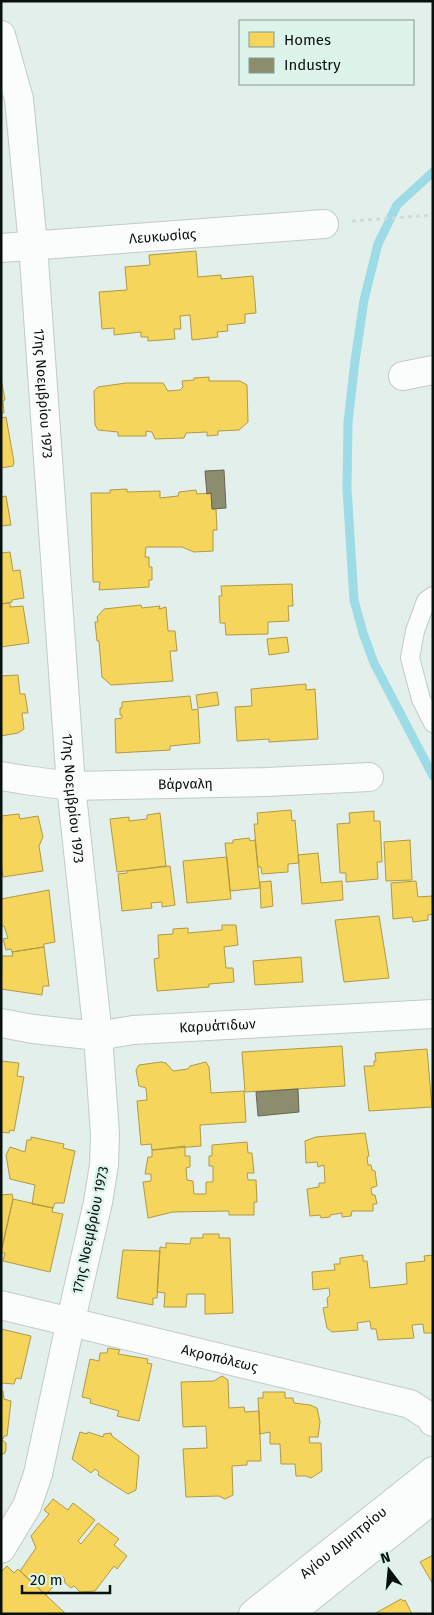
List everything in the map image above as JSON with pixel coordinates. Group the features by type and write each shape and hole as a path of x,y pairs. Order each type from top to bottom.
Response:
{"street":[{"name":"17ης Νοεμβρίου 1973","path":"1,35 19,99 33,245 72,786 98,1036 105,1134 104,1165 98,1202 38,1474 27,1506 1,1549"},
{"name":"Λευκωσίας","path":"1,248 324,224"},
{"path":"403,376 433,370"},
{"name":"Βάρναλη","path":"1,776 72,786 267,782 369,777"},
{"name":"Καρυάτιδων","path":"1,1023 33,1029 98,1036 133,1030 433,1014"},
{"name":"Ακροπόλεως","path":"1,1305 71,1320 410,1404 430,1417 433,1422"},
{"name":"Αγίου Δημητρίου","path":"253,1614 433,1470"},
{"name":"Αγίου Δημητρίου","path":"289,1614 433,1499"}],"lane":[{"path":"433,596 426,601 415,631 410,658 421,699 433,723"}],"path":[{"path":"324,224 433,215"}],"building: Homes":[{"path":"196,251 198,277 221,275 221,279 253,276 256,313 245,314 245,323 227,325 228,331 217,332 218,337 192,340 190,315 180,316 181,329 174,329 175,339 148,341 148,337 141,337 141,332 114,335 114,328 102,329 99,292 127,290 125,267 150,265 149,255"},
{"path":"209,377 209,381 240,381 247,385 248,422 239,430 218,431 218,435 207,436 207,432 186,433 184,438 155,439 152,432 146,431 146,436 118,436 118,432 98,430 95,425 94,391 98,387 126,383 163,383 168,391 180,390 183,387 182,381"},
{"path":"1,379 5,400 3,401 4,413 1,413"},
{"path":"6,417 14,462 13,466 1,468 1,418"},
{"path":"127,489 127,492 160,491 160,498 178,496 179,492 196,490 197,494 211,493 212,509 216,509 217,530 213,530 213,551 194,552 182,547 146,547 145,557 149,557 149,567 152,567 152,580 149,580 149,587 99,590 100,582 93,582 91,493 110,493 110,490"},
{"path":"6,496 11,525 1,526 1,497"},
{"path":"10,552 13,571 20,570 24,598 1,604 1,553"},
{"path":"292,584 293,606 288,606 289,621 268,622 268,634 226,635 225,623 220,623 219,596 222,596 221,586"},
{"path":"10,603 10,607 23,606 29,643 1,647 1,604"},
{"path":"141,605 142,608 160,606 159,609 166,607 168,631 175,631 177,651 170,651 173,681 111,685 102,677 99,641 97,641 95,622 98,622 97,617 104,609"},
{"path":"287,637 289,652 269,655 267,639"},
{"path":"18,675 20,694 25,694 28,713 22,713 24,729 18,733 1,736 1,676"},
{"path":"306,684 306,690 315,689 318,739 269,742 269,739 237,741 235,707 252,706 251,689"},
{"path":"217,692 219,705 198,708 196,695"},
{"path":"190,696 192,710 198,709 200,743 170,746 170,750 116,753 115,719 122,718 120,708 122,708 122,702"},
{"path":"291,810 292,821 295,820 299,863 288,864 288,872 262,874 261,867 258,867 254,824 258,824 257,813"},
{"path":"374,811 374,821 380,821 382,862 377,862 378,879 346,882 346,873 340,873 337,824 350,823 349,813"},
{"path":"160,813 166,866 117,872 110,819 129,817 129,821 147,819 147,815"},
{"path":"19,814 20,819 38,816 43,837 39,846 43,871 3,877 1,864 1,816"},
{"path":"249,838 250,841 255,840 260,888 230,891 225,843 233,843 233,840"},
{"path":"410,840 412,880 386,881 384,842"},
{"path":"318,853 321,883 342,881 343,900 302,904 298,855"},
{"path":"227,857 231,899 187,903 183,861"},
{"path":"170,866 175,905 162,907 162,902 151,903 152,908 122,911 118,874 127,873 127,871"},
{"path":"271,881 273,906 261,908 260,882"},
{"path":"416,881 418,897 432,896 433,914 428,915 428,920 413,922 412,917 393,919 391,883"},
{"path":"49,890 55,942 44,944 44,947 12,952 11,949 6,950 3,939 8,938 4,926 1,926 1,899"},
{"path":"379,916 389,978 344,982 335,920"},
{"path":"222,925 236,925 238,945 224,947 226,968 233,968 234,982 209,984 209,987 157,991 154,959 159,958 158,935 173,934 173,929 188,928 188,933 222,930"},
{"path":"44,947 49,986 43,986 42,995 1,989 2,956 13,956 12,952"},
{"path":"301,957 303,982 255,985 253,961"},
{"path":"342,1046 345,1086 245,1092 242,1052"},
{"path":"427,1049 432,1107 369,1111 364,1066 374,1066 374,1061 376,1061 375,1053"},
{"path":"1,1061 19,1063 17,1076 24,1077 14,1131 10,1130 9,1133 1,1132"},
{"path":"206,1062 209,1067 211,1093 244,1091 246,1122 200,1125 201,1146 152,1150 151,1144 141,1145 137,1101 147,1100 146,1088 139,1086 136,1070 139,1065 166,1063 173,1071 188,1069 190,1066"},
{"path":"365,1133 369,1156 367,1157 368,1165 371,1165 372,1170 375,1171 377,1186 371,1188 372,1195 375,1195 377,1204 373,1204 373,1211 352,1211 351,1216 342,1217 342,1213 321,1218 320,1215 310,1216 307,1189 319,1187 319,1183 325,1183 324,1165 318,1167 317,1162 306,1163 305,1141 316,1137"},
{"path":"31,1137 64,1144 63,1148 75,1151 64,1203 55,1203 53,1208 32,1204 35,1185 10,1179 6,1155 10,1147 25,1152 27,1140 31,1140"},
{"path":"247,1142 248,1153 252,1153 254,1173 247,1173 248,1180 256,1180 257,1202 254,1202 254,1215 229,1215 229,1211 173,1212 148,1218 143,1182 151,1181 151,1174 145,1174 148,1157 152,1157 152,1150 185,1146 185,1156 190,1156 190,1167 186,1168 187,1180 193,1181 194,1194 206,1194 206,1182 213,1182 213,1166 209,1166 209,1156 212,1156 212,1145"},
{"path":"12,1194 13,1199 2,1249 1,1195"},
{"path":"13,1199 53,1208 52,1212 63,1214 50,1272 3,1261 5,1253 1,1253 1,1251"},
{"path":"203,1234 219,1234 219,1238 230,1238 233,1313 205,1314 205,1294 187,1294 186,1307 164,1307 165,1293 157,1292 160,1247 166,1248 166,1243 190,1244 191,1238 203,1238"},
{"path":"123,1250 160,1251 157,1298 153,1298 153,1305 117,1298"},
{"path":"363,1255 363,1261 367,1261 370,1288 407,1284 406,1263 425,1261 424,1256 433,1255 433,1333 424,1333 423,1324 412,1325 414,1338 378,1340 376,1329 371,1329 370,1321 357,1323 358,1330 332,1332 327,1328 323,1308 328,1307 329,1288 313,1290 312,1272 335,1270 334,1264 340,1264 340,1258"},
{"path":"1,1329 31,1336 21,1379 16,1378 14,1384 1,1383"},
{"path":"108,1348 120,1350 118,1354 148,1359 147,1363 152,1364 139,1421 117,1416 119,1411 90,1403 91,1399 82,1397 90,1359 99,1361 100,1353 107,1353"},
{"path":"222,1376 228,1380 229,1408 244,1407 245,1412 259,1411 261,1461 247,1461 247,1465 232,1466 233,1495 225,1499 219,1496 186,1497 183,1449 207,1448 206,1426 183,1427 181,1382 214,1381"},
{"path":"1,1391 3,1391 4,1399 11,1401 7,1436 4,1436 3,1439 1,1439"},
{"path":"263,1392 285,1392 285,1398 293,1398 294,1403 317,1408 320,1422 318,1437 309,1437 310,1443 321,1443 322,1471 311,1478 296,1476 295,1464 281,1464 280,1444 270,1444 270,1432 260,1434 258,1398 263,1398"},
{"path":"80,1432 87,1434 88,1432 103,1437 104,1434 111,1433 112,1436 139,1456 136,1490 128,1494 98,1475 99,1472 95,1469 91,1473 72,1459"},
{"path":"1,1439 6,1443 6,1449 5,1453 1,1455"},
{"path":"53,1499 68,1510 73,1503 95,1520 78,1541 81,1544 98,1523 119,1539 114,1545 127,1556 117,1569 114,1566 95,1591 80,1592 74,1586 71,1588 64,1582 65,1579 62,1576 46,1595 20,1571 36,1548 31,1536 49,1514 44,1510"},
{"path":"433,1555 433,1584 420,1562"},
{"path":"7,1566 14,1573 18,1569 65,1613 1,1614 1,1572"},
{"path":"401,1599 405,1600 412,1614 374,1614"}],"building: Industry":[{"path":"224,470 226,508 212,509 211,493 207,494 205,471"},
{"path":"298,1089 299,1112 258,1116 256,1092"}],"waterway":[{"path":"433,172 397,205 378,244 364,300 355,361 348,422 347,488 354,600 363,633 374,663 433,776"}]}
